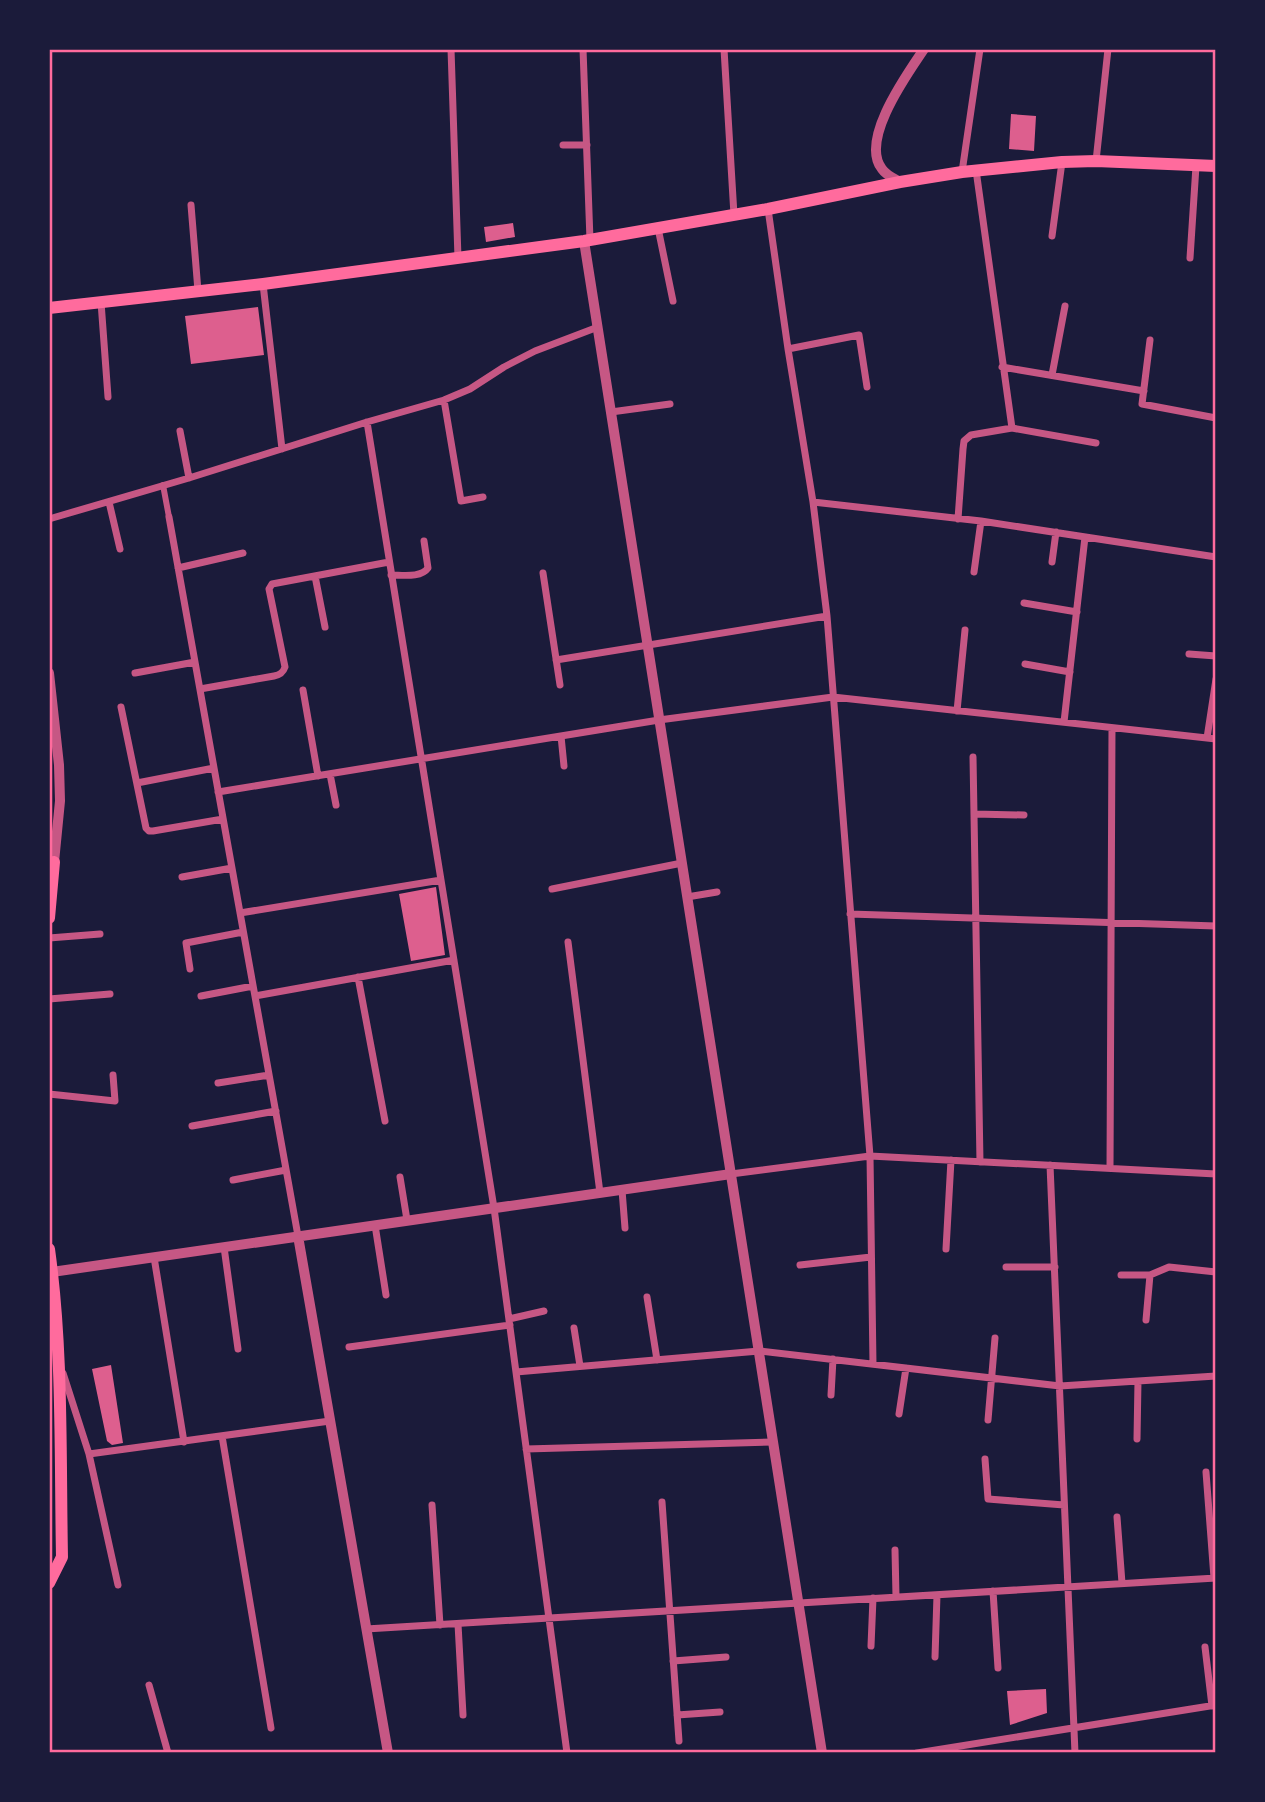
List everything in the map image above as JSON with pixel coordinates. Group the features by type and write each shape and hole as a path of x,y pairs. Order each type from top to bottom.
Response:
{"main road":[{"path":"49,309 587,241 768,209 900,181 976,170 1062,162 1216,166"},
{"path":"49,918 52,862"},
{"path":"49,1250 58,1359 62,1557 49,1583"}],"street":[{"path":"451,49 458,258"},
{"path":"583,49 587,241 598,327 822,1753"},
{"path":"724,49 734,215"},
{"path":"900,181 889,176 879,165 879,134 891,100 924,49"},
{"path":"962,172 980,49"},
{"path":"1096,162 1108,49"},
{"path":"563,145 587,145"},
{"path":"1052,236 1062,162"},
{"path":"1190,258 1196,166"},
{"path":"976,170 1012,428"},
{"path":"191,205 198,291"},
{"path":"768,209 813,502 827,616 870,1156 873,1364"},
{"path":"658,228 673,301"},
{"path":"263,284 282,449"},
{"path":"101,302 108,397"},
{"path":"1052,375 1065,306"},
{"path":"49,519 444,400 470,389 535,351 598,327"},
{"path":"788,349 859,335 867,387"},
{"path":"1150,340 1142,404 1216,418"},
{"path":"1002,367 1144,391"},
{"path":"444,400 461,501 483,497"},
{"path":"611,412 670,404"},
{"path":"367,422 494,1208 567,1753"},
{"path":"958,519 964,441 971,435 1012,428 1096,443"},
{"path":"180,431 189,478"},
{"path":"163,485 388,1753"},
{"path":"109,502 120,549"},
{"path":"813,502 981,521 1216,557"},
{"path":"974,572 981,521"},
{"path":"1052,562 1056,532"},
{"path":"1064,722 1085,537"},
{"path":"391,575 425,572 428,568 424,541"},
{"path":"178,568 243,553"},
{"path":"200,689 280,675 285,667 269,586 389,562"},
{"path":"543,573 560,685"},
{"path":"315,576 325,627"},
{"path":"1024,603 1077,612"},
{"path":"556,660 827,616"},
{"path":"957,710 965,630"},
{"path":"1189,654 1216,656"},
{"path":"135,673 195,662"},
{"path":"1025,664 1070,672"},
{"path":"49,673 60,801 52,862"},
{"path":"1207,738 1216,679"},
{"path":"303,690 318,776"},
{"path":"218,792 659,720 833,697 1216,739"},
{"path":"121,707 146,828 149,831 223,819"},
{"path":"1110,1168 1112,727"},
{"path":"561,736 564,766"},
{"path":"973,757 980,1162"},
{"path":"137,783 214,768"},
{"path":"331,774 336,805"},
{"path":"974,814 1024,815"},
{"path":"552,889 682,863"},
{"path":"182,877 232,868"},
{"path":"240,914 441,880"},
{"path":"687,897 717,892"},
{"path":"850,914 1216,926"},
{"path":"190,969 186,943 243,932"},
{"path":"49,938 100,934"},
{"path":"568,942 600,1193"},
{"path":"255,996 454,960"},
{"path":"358,978 385,1121"},
{"path":"201,996 253,986"},
{"path":"49,999 110,994"},
{"path":"49,1094 115,1101 113,1075"},
{"path":"218,1083 269,1075"},
{"path":"192,1126 276,1111"},
{"path":"52,1272 622,1189 870,1156 1216,1174"},
{"path":"946,1249 951,1160"},
{"path":"1050,1165 1074,1753"},
{"path":"233,1180 286,1170"},
{"path":"400,1177 407,1220"},
{"path":"622,1189 625,1228"},
{"path":"375,1225 386,1295"},
{"path":"225,1247 238,1349"},
{"path":"154,1257 184,1441"},
{"path":"800,1265 871,1257"},
{"path":"1006,1267 1055,1267"},
{"path":"1121,1275 1150,1275 1170,1268 1216,1272"},
{"path":"1146,1320 1150,1275"},
{"path":"647,1297 657,1360"},
{"path":"349,1347 509,1322 544,1311"},
{"path":"574,1328 580,1366"},
{"path":"988,1420 995,1338"},
{"path":"516,1372 759,1351 1059,1386 1216,1376"},
{"path":"58,1359 89,1454 118,1585"},
{"path":"831,1395 833,1359"},
{"path":"899,1414 906,1368"},
{"path":"1137,1439 1138,1381"},
{"path":"89,1454 330,1421"},
{"path":"222,1436 271,1728"},
{"path":"526,1449 773,1442"},
{"path":"985,1460 988,1499 1064,1505"},
{"path":"366,1629 1215,1578 1206,1472"},
{"path":"662,1502 679,1741"},
{"path":"432,1505 440,1625"},
{"path":"1117,1517 1122,1583"},
{"path":"895,1550 896,1597"},
{"path":"993,1591 998,1668"},
{"path":"935,1657 937,1595"},
{"path":"871,1646 873,1598"},
{"path":"458,1624 463,1715"},
{"path":"917,1753 1214,1705 1205,1647"},
{"path":"673,1661 726,1657"},
{"path":"149,1685 168,1753"},
{"path":"677,1715 720,1712"}],"building":[{"path":"1011,114 1036,116 1034,151 1009,149"},
{"path":"513,223 515,237 486,242 484,227"},
{"path":"258,307 264,355 191,364 185,316"},
{"path":"436,887 445,955 411,961 399,894"},
{"path":"111,1365 123,1443 112,1445 107,1441 92,1369"},
{"path":"1046,1689 1047,1713 1010,1725 1007,1691"}]}
